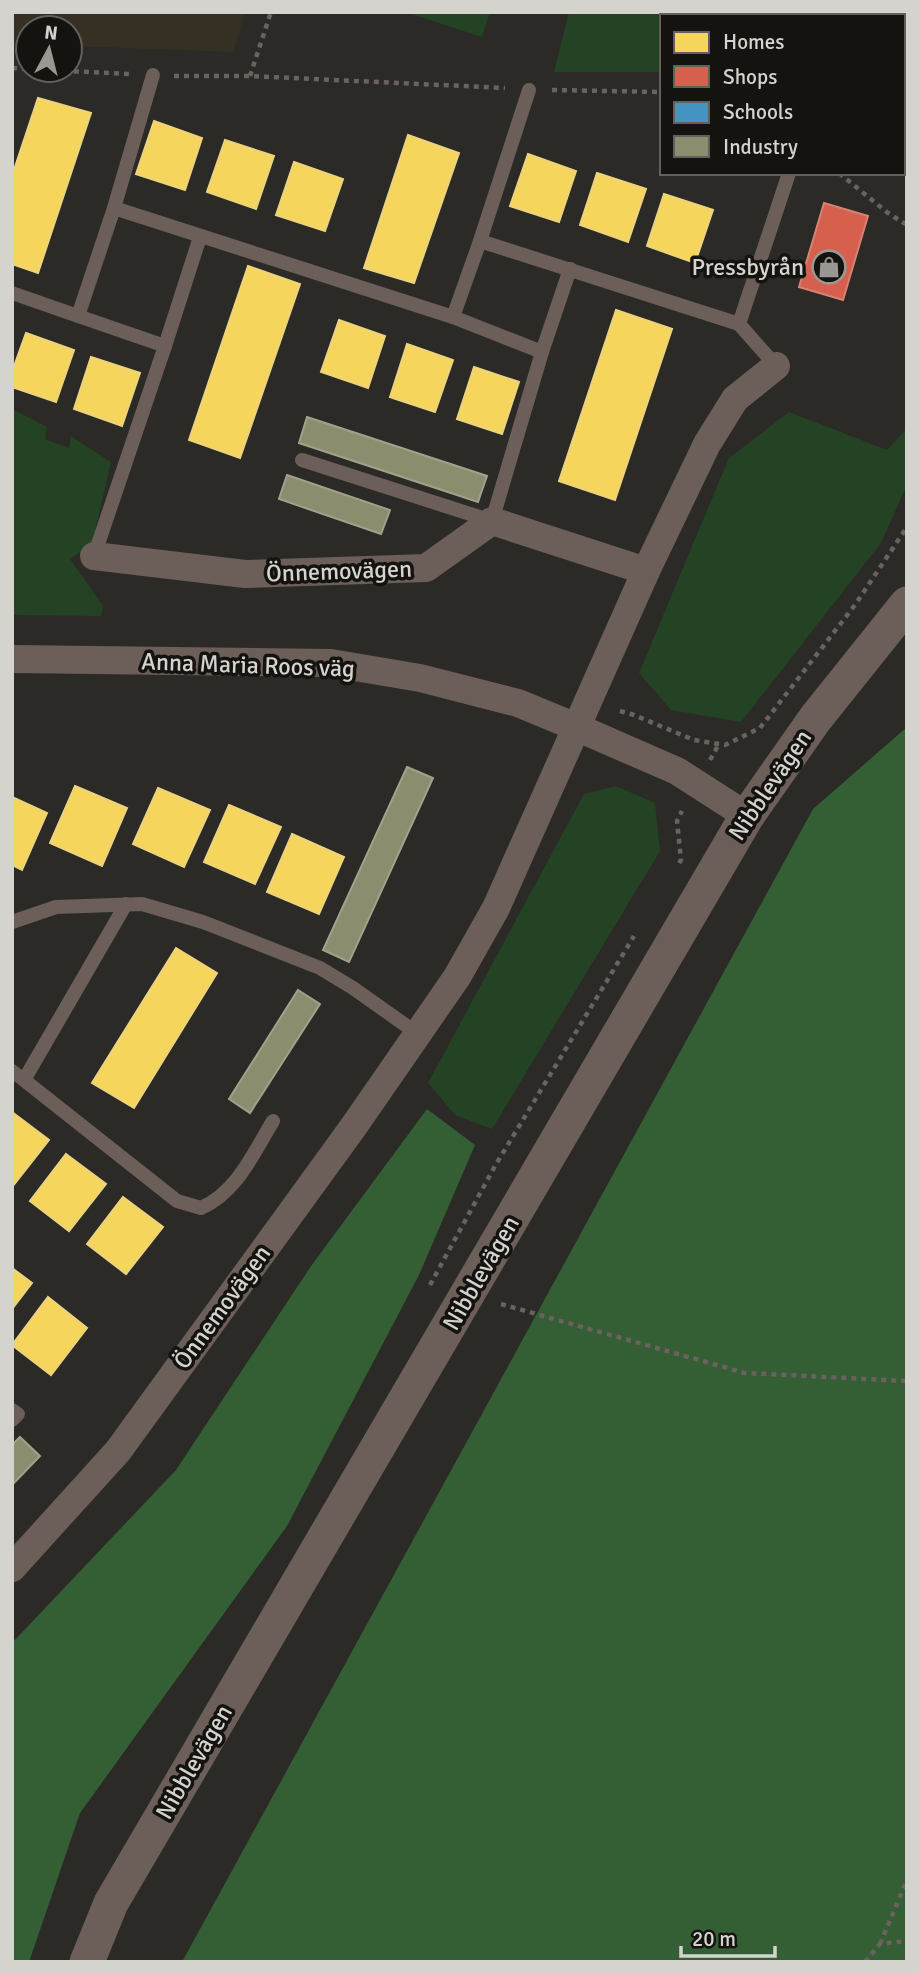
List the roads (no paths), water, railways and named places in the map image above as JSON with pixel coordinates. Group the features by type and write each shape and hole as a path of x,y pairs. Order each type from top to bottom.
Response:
{"street":[{"name":"Önnemovägen","path":"12,1567 118,1451 457,977 496,908 646,571 707,444 735,399 776,366"},
{"name":"Önnemovägen","path":"94,556 245,574 426,568 492,521"},
{"path":"492,521 646,571"},
{"name":"Nibblevägen","path":"87,1962 111,1903 747,816 815,719 907,604"},
{"name":"Anna Maria Roos väg","path":"12,659 331,663 420,678 518,703 582,715 747,816"}],"lane":[{"path":"78,316 114,208 153,75"},
{"path":"453,317 528,90"},
{"path":"739,324 788,175"},
{"path":"114,208 453,317 542,352"},
{"path":"94,556 200,237"},
{"path":"480,241 739,324 776,366"},
{"path":"302,460 492,521 542,352 570,269"},
{"path":"12,293 165,346"},
{"path":"24,1080 126,904"},
{"path":"12,922 56,908 142,904 203,922 320,968 418,1034"},
{"path":"12,1071 177,1200 201,1208 218,1201 233,1187 274,1121"},
{"path":"12,1410 18,1414 12,1420"}],"place":[{"name":"Pressbyrån","path":"829,267"}]}
